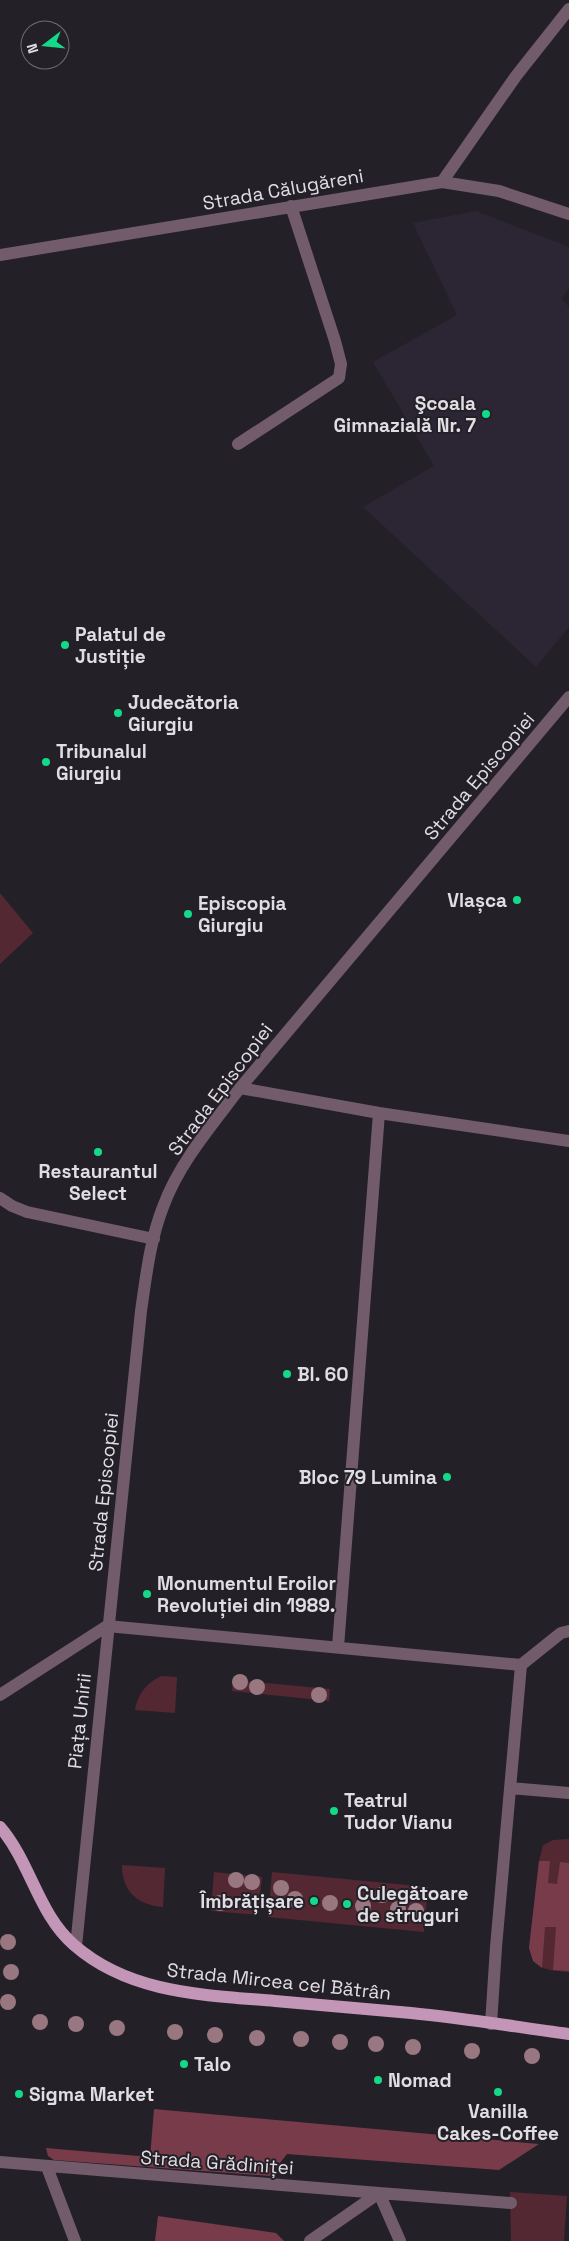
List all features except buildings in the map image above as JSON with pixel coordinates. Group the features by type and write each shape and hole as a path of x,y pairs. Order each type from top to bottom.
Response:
{"main road":[{"name":"Strada Mircea cel Bătrân","path":"0,1827 19,1855 51,1919 63,1935 104,1966 142,1983 211,1995 424,2014 569,2034"}],"street":[{"path":"442,182 533,54 569,9"},
{"name":"Strada Călugăreni","path":"0,255 442,182 499,191 569,214"},
{"path":"238,444 339,378 341,364 335,341 291,206"},
{"name":"Strada Episcopiei","path":"108,1626 147,1270 163,1206 200,1141 240,1088 569,697"},
{"path":"240,1088 379,1113 569,1141"},
{"path":"338,1647 379,1113"},
{"path":"0,1198 26,1212 154,1239"},
{"path":"108,1626 521,1665 562,1633 569,1631"},
{"name":"Piața Unirii","path":"0,1695 108,1626"},
{"name":"Piața Unirii","path":"76,1946 108,1626"},
{"path":"491,2024 496,1946 521,1665"},
{"path":"510,1788 569,1793"},
{"name":"Strada Grădiniței","path":"0,2162 511,2203"},
{"path":"47,2167 75,2241"},
{"path":"310,2241 379,2193 400,2241"}],"shaded area":[{"name":"Şcoala Gimnazială Nr. 7","path":"476,211 569,247 569,289 561,299 569,307 569,627 536,667 363,507 434,466 373,362 457,315 413,223"},
{"path":"0,893 33,933 0,964"},
{"path":"161,1676 177,1677 175,1713 135,1710 138,1699 144,1690 151,1682"},
{"path":"233,1680 330,1689 329,1701 232,1691"},
{"path":"569,1839 569,1972 543,1968 535,1961 529,1948 539,1861 543,1845 553,1840"},
{"path":"539,1861 550,1861 548,1883 557,1884 560,1862 569,1863 569,1971 553,1970 556,1927 545,1927 542,1968 533,1961 529,1948"},
{"path":"122,1865 165,1868 163,1907 146,1903 133,1895 125,1882"},
{"path":"214,1872 262,1877 258,1915 211,1911"},
{"path":"272,1872 428,1887 424,1932 268,1917"},
{"path":"154,2109 539,2144 499,2170 287,2154 270,2176 54,2160 48,2156 46,2148 150,2157"},
{"path":"510,2192 567,2196 564,2241 511,2241"},
{"path":"158,2216 276,2233 284,2241 155,2241"}],"place":[{"name":"Şcoala Gimnazială Nr. 7","path":"486,414"},
{"name":"Palatul de Justiție","path":"65,645"},
{"name":"Judecătoria Giurgiu","path":"118,713"},
{"name":"Tribunalul Giurgiu","path":"46,762"},
{"name":"Vlașca","path":"517,900"},
{"name":"Episcopia Giurgiu","path":"188,914"},
{"name":"Restaurantul Select","path":"98,1152"},
{"name":"Bl. 60","path":"287,1374"},
{"name":"Bloc 79 Lumina","path":"447,1477"},
{"name":"Monumentul Eroilor Revoluției din 1989.","path":"147,1594"},
{"name":"Teatrul Tudor Vianu","path":"334,1811"},
{"name":"Îmbrățișare","path":"314,1901"},
{"name":"Culegătoare de struguri","path":"347,1904"},
{"name":"Talo","path":"184,2064"},
{"name":"Nomad","path":"378,2080"},
{"name":"Vanilla Cakes-Coffee","path":"498,2092"},
{"name":"Sigma Market","path":"19,2094"}]}
